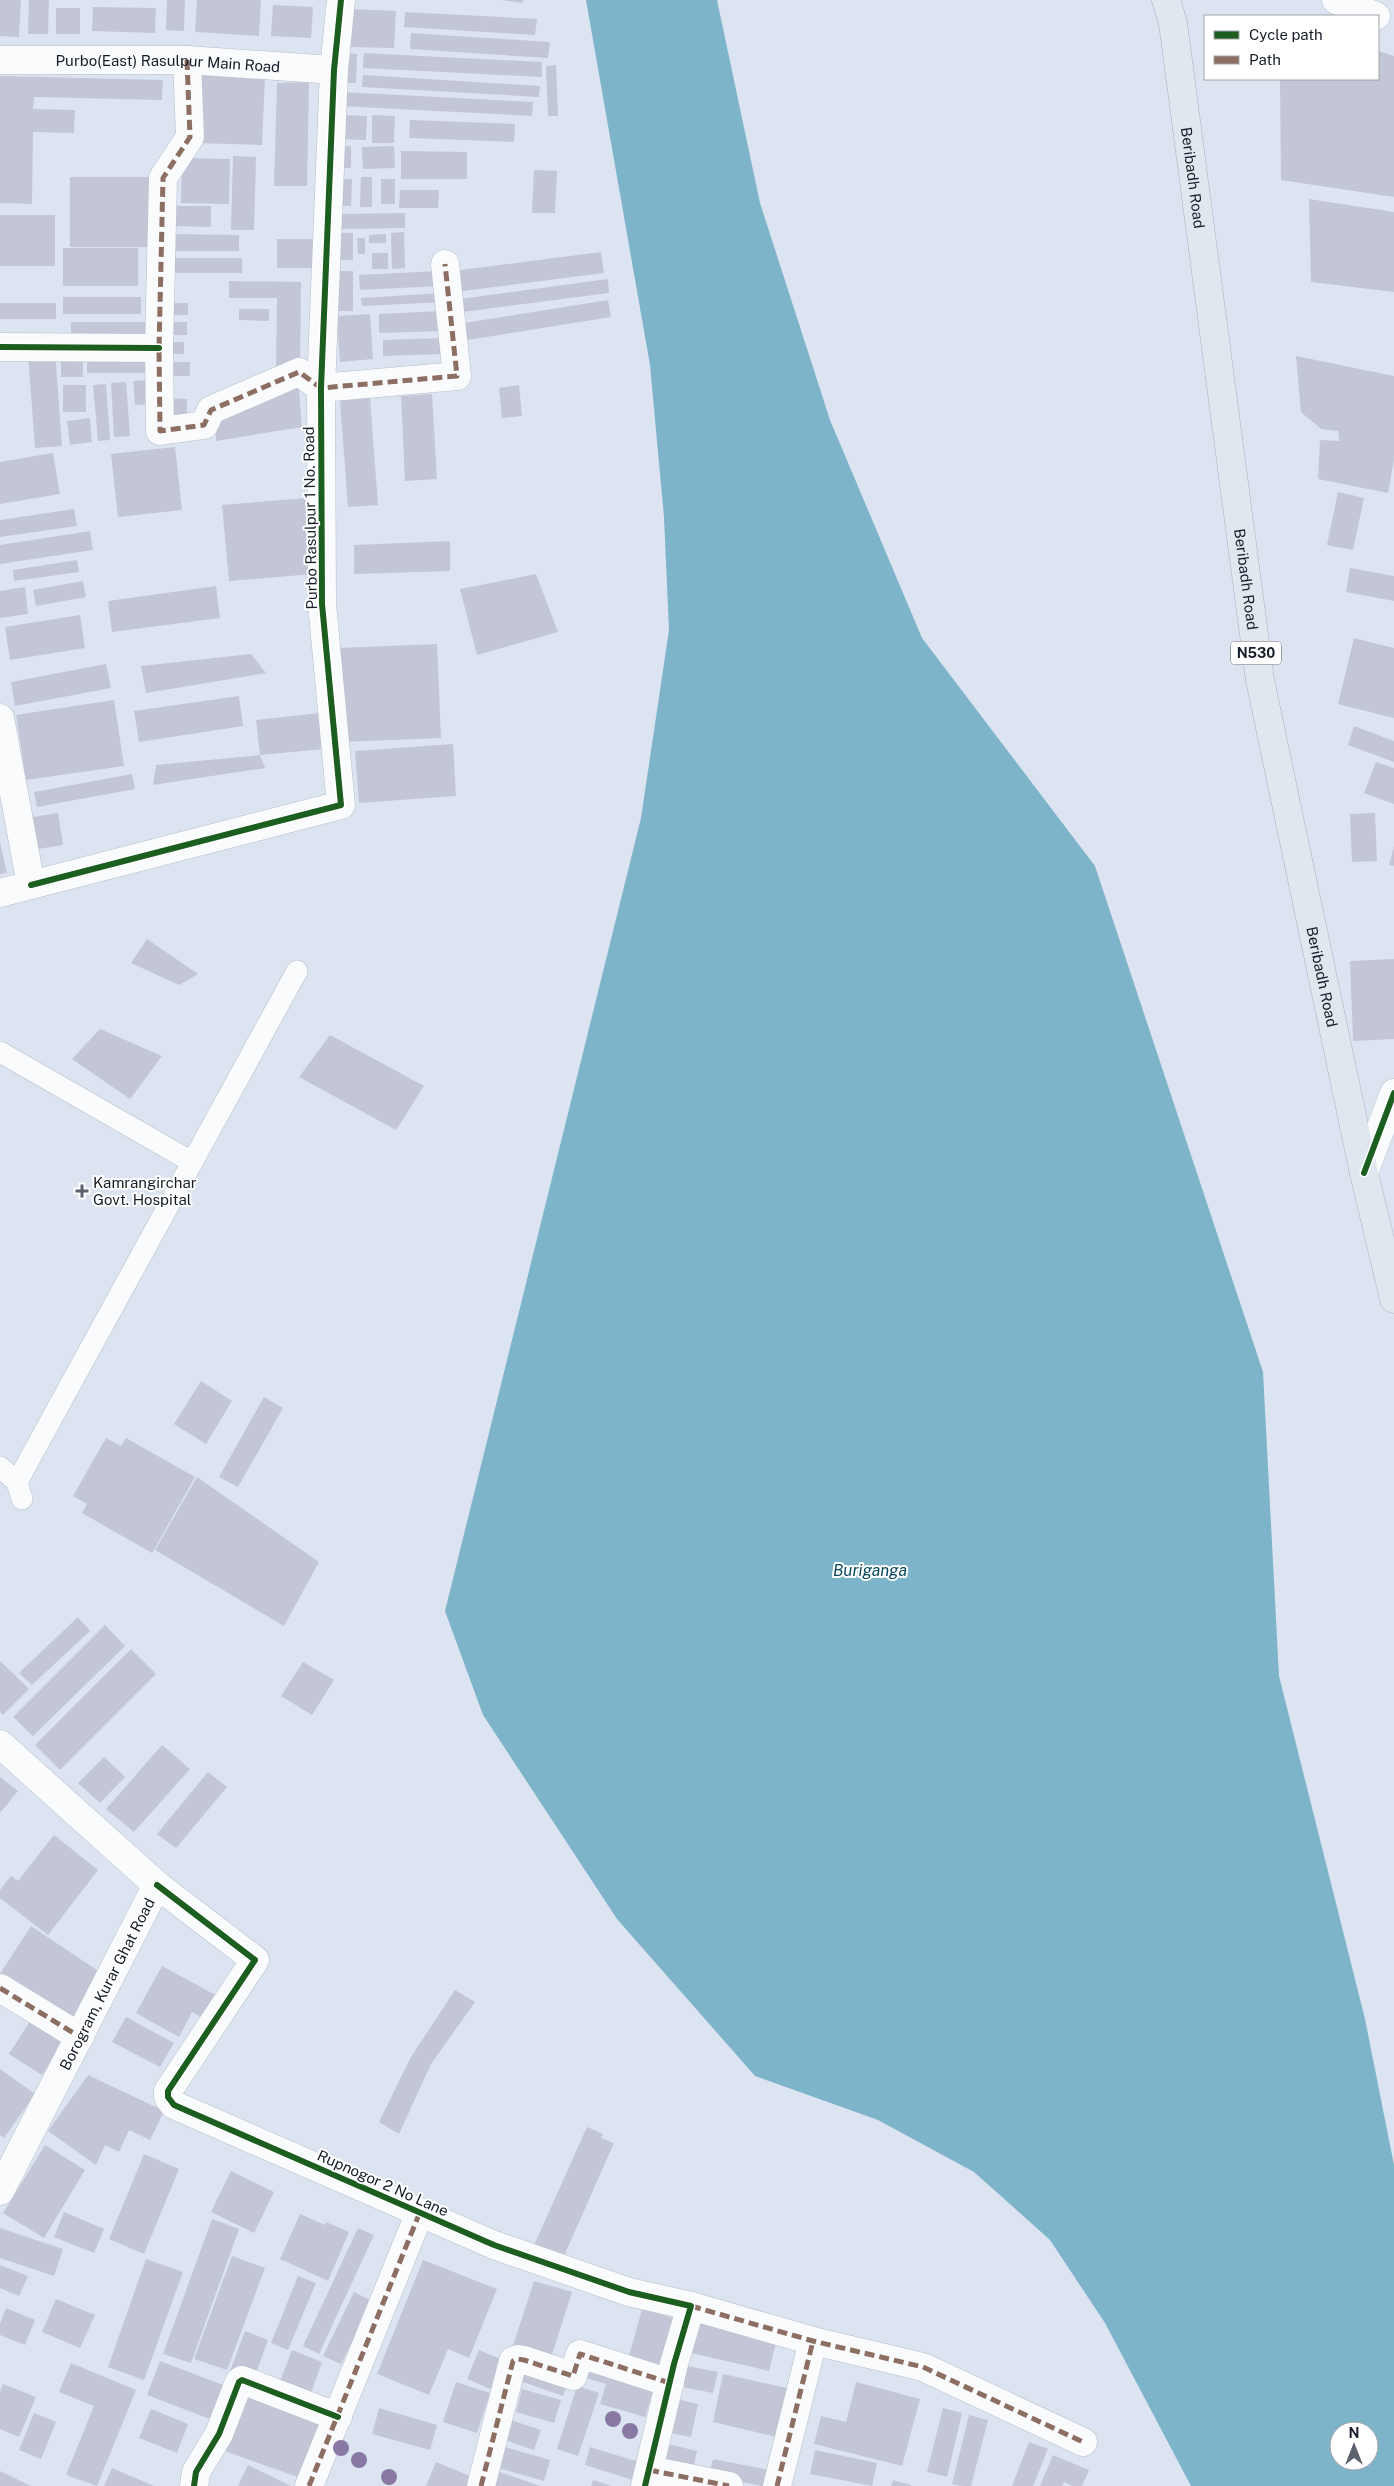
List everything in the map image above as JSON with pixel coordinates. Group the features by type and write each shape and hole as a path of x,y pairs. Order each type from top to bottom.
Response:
{"highway":[{"name":"Beribadh Road","path":"1166,0 1173,23 1260,680 1364,1173 1394,1298"}],"street":[{"name":"Purbo Rasulpur 1 No. Road","path":"30,885 341,805 322,604 321,388 334,70 341,0"},
{"path":"1336,0 1372,15"},
{"path":"1379,18 1394,24"},
{"name":"Purbo(East) Rasulpur Main Road","path":"0,60 187,60 334,70"},
{"path":"187,60 190,137 163,178 159,348 160,431 204,425 211,410 299,372 321,388 457,376 445,264"},
{"path":"0,347 159,348"},
{"path":"0,718 30,885 0,893"},
{"path":"1364,1173 1394,1093"},
{"name":"Borogram, Kurar Ghat Road","path":"0,1744 158,1885 0,2191"},
{"name":"Rupnogor 2 No Lane","path":"158,1885 255,1960 168,2091 168,2097 174,2105 494,2245 629,2292 691,2306 813,2341 923,2367 1083,2442"},
{"path":"0,1988 80,2036"},
{"path":"309,2486 420,2212"},
{"path":"691,2306 647,2478 729,2486"},
{"path":"777,2486 813,2341"},
{"path":"481,2486 513,2361 518,2359 573,2376 579,2355 584,2354 670,2383"},
{"path":"194,2486 196,2472 219,2434 239,2382 242,2380 338,2417"}],"lane":[{"path":"0,1467 19,1490 192,1162 298,971"},
{"path":"0,1052 192,1162"}],"water":[{"name":"Buriganga","path":"586,0 717,0 760,203 830,420 922,638 1095,866 1263,1372 1279,1676 1365,2019 1394,2165 1394,2486 1191,2486 1105,2323 1050,2240 974,2172 878,2120 755,2076 617,1919 483,1715 445,1611 641,818 669,630 664,517 650,365"}],"building":[{"path":"0,0 21,0 19,37 0,36"},
{"path":"29,0 49,0 48,34 28,34"},
{"path":"167,0 185,0 184,31 166,30"},
{"path":"197,0 261,0 259,36 195,32"},
{"path":"501,0 523,0 523,3"},
{"path":"273,5 313,7 311,38 271,36"},
{"path":"93,7 156,8 155,33 92,31"},
{"path":"56,8 80,8 80,34 56,34"},
{"path":"351,9 396,11 394,48 348,47"},
{"path":"405,12 537,19 535,35 404,27"},
{"path":"411,33 550,42 548,58 410,49"},
{"path":"1379,51 1394,56 1394,197 1281,180 1280,80 1379,80"},
{"path":"342,53 357,54 356,83 342,83"},
{"path":"364,53 542,62 542,77 363,68"},
{"path":"556,65 558,116 548,116 546,66"},
{"path":"197,74 265,76 262,145 195,143"},
{"path":"363,75 540,86 539,97 362,87"},
{"path":"0,76 163,80 162,100 34,97 33,109 75,110 74,133 33,132 32,204 0,203"},
{"path":"309,82 307,186 274,186 277,83"},
{"path":"341,92 533,102 532,116 340,106"},
{"path":"336,115 367,116 366,140 335,139"},
{"path":"372,115 395,116 394,143 372,143"},
{"path":"410,120 515,124 514,142 409,138"},
{"path":"337,146 351,146 351,168 337,168"},
{"path":"394,146 395,168 363,169 362,147"},
{"path":"401,151 467,152 467,179 401,179"},
{"path":"233,156 256,157 254,230 231,230"},
{"path":"182,158 230,159 229,204 181,203"},
{"path":"534,170 557,171 555,213 532,213"},
{"path":"70,177 155,177 155,247 70,247"},
{"path":"361,177 372,177 372,207 360,207"},
{"path":"336,179 352,179 351,206 336,206"},
{"path":"381,179 395,179 395,204 381,204"},
{"path":"400,190 439,190 438,208 399,208"},
{"path":"1309,199 1394,212 1394,292 1311,282"},
{"path":"169,206 211,206 211,227 169,226"},
{"path":"405,213 405,228 341,229 341,214"},
{"path":"0,215 55,215 55,266 0,266"},
{"path":"404,232 405,268 392,269 391,233"},
{"path":"334,233 353,233 353,260 334,260"},
{"path":"169,234 239,235 239,251 169,251"},
{"path":"386,234 386,243 369,243 369,235"},
{"path":"357,238 365,238 365,254 358,254"},
{"path":"277,239 316,239 316,268 277,268"},
{"path":"63,248 138,248 138,286 63,286"},
{"path":"601,252 604,273 456,292 453,271"},
{"path":"372,253 388,253 388,269 372,269"},
{"path":"169,258 242,258 242,273 169,273"},
{"path":"328,271 353,271 353,311 328,311"},
{"path":"437,271 439,286 360,290 359,275"},
{"path":"608,279 609,293 455,313 453,300"},
{"path":"229,281 301,282 300,367 276,367 277,298 229,298"},
{"path":"443,293 443,302 362,306 361,298"},
{"path":"63,297 141,297 141,314 63,314"},
{"path":"608,300 611,317 461,341 458,324"},
{"path":"0,303 56,303 56,319 0,319"},
{"path":"165,303 188,303 188,315 165,315"},
{"path":"239,309 269,309 269,321 239,320"},
{"path":"441,311 442,331 379,333 379,314"},
{"path":"370,314 373,359 340,362 337,316"},
{"path":"71,322 147,322 147,341 71,341"},
{"path":"166,322 187,322 187,335 166,335"},
{"path":"445,338 445,354 383,356 383,340"},
{"path":"168,342 184,342 184,354 168,354"},
{"path":"55,351 62,446 35,448 28,353"},
{"path":"61,353 83,353 83,377 61,377"},
{"path":"87,353 149,353 149,373 87,373"},
{"path":"1296,356 1394,376 1394,459 1388,493 1318,479 1320,440 1339,441 1338,431 1321,429 1301,412"},
{"path":"167,362 190,362 190,376 167,376"},
{"path":"298,378 302,427 216,441 215,414"},
{"path":"150,380 152,404 135,405 133,381"},
{"path":"126,382 130,436 114,437 111,383"},
{"path":"106,384 110,440 98,441 93,385"},
{"path":"63,385 86,385 86,412 63,412"},
{"path":"519,385 522,416 502,418 499,388"},
{"path":"432,394 437,479 405,481 401,396"},
{"path":"166,398 187,399 187,415 166,415"},
{"path":"370,398 378,505 348,507 340,400"},
{"path":"90,418 92,442 70,445 67,421"},
{"path":"175,447 182,510 118,517 111,454"},
{"path":"53,453 60,494 0,504 0,462"},
{"path":"1338,492 1364,498 1353,550 1327,545"},
{"path":"306,498 313,574 229,581 222,505"},
{"path":"74,509 77,526 0,537 0,520"},
{"path":"90,531 93,550 0,564 0,545"},
{"path":"450,541 450,571 354,574 354,545"},
{"path":"77,560 79,572 14,581 13,570"},
{"path":"1350,568 1394,576 1394,601 1346,592"},
{"path":"536,574 558,632 477,655 460,589"},
{"path":"83,581 86,597 36,606 33,590"},
{"path":"216,586 220,618 112,632 108,601"},
{"path":"25,587 28,614 0,618 0,591"},
{"path":"80,615 85,648 10,660 5,627"},
{"path":"1354,638 1394,648 1394,718 1338,704"},
{"path":"437,644 441,738 342,742 338,648"},
{"path":"251,654 266,673 146,693 141,666"},
{"path":"106,664 111,688 15,706 11,682"},
{"path":"239,696 243,726 139,742 134,711"},
{"path":"114,700 124,766 26,780 16,715"},
{"path":"320,713 324,749 260,755 256,720"},
{"path":"1354,726 1394,741 1394,762 1348,745"},
{"path":"453,744 456,796 359,803 355,751"},
{"path":"260,755 265,768 153,785 156,765"},
{"path":"1376,762 1394,768 1394,804 1364,793"},
{"path":"132,774 135,789 37,807 34,792"},
{"path":"58,813 63,845 38,849 33,817"},
{"path":"1375,813 1377,861 1352,862 1350,814"},
{"path":"0,842 7,873 0,874"},
{"path":"1394,846 1394,866 1389,865"},
{"path":"147,939 198,974 179,985 131,963"},
{"path":"1394,959 1394,1039 1353,1041 1350,961"},
{"path":"100,1029 162,1056 130,1099 72,1059"},
{"path":"330,1035 424,1086 396,1130 299,1077"},
{"path":"201,1381 232,1401 206,1444 174,1424"},
{"path":"264,1397 283,1408 238,1487 219,1477"},
{"path":"106,1438 121,1446 126,1438 195,1477 152,1553 82,1513 87,1504 73,1496"},
{"path":"197,1477 319,1562 284,1626 155,1550"},
{"path":"78,1617 90,1631 32,1685 19,1673"},
{"path":"105,1625 125,1646 33,1736 13,1717"},
{"path":"131,1649 156,1674 60,1770 35,1745"},
{"path":"0,1661 29,1689 3,1715 0,1712"},
{"path":"303,1662 334,1680 312,1715 281,1696"},
{"path":"162,1745 190,1769 134,1832 106,1809"},
{"path":"104,1757 125,1777 100,1803 78,1783"},
{"path":"208,1772 227,1787 176,1848 157,1834"},
{"path":"0,1777 18,1791 0,1813"},
{"path":"54,1835 98,1870 48,1935 0,1898 0,1890 11,1876 18,1881"},
{"path":"31,1926 104,1975 72,2022 0,1974"},
{"path":"162,1966 219,1997 206,2020 192,2012 179,2037 136,2013"},
{"path":"455,1990 475,2002 431,2064 399,2134 379,2122 411,2057"},
{"path":"34,2015 67,2036 42,2075 9,2054"},
{"path":"126,2017 174,2043 160,2067 112,2042"},
{"path":"0,2069 35,2094 4,2138 0,2135"},
{"path":"88,2075 164,2111 150,2140 129,2130 119,2152 105,2145 96,2165 48,2131"},
{"path":"587,2127 603,2134 601,2138 614,2143 560,2265 531,2252"},
{"path":"45,2145 85,2170 44,2238 3,2213"},
{"path":"144,2154 179,2169 144,2254 109,2239"},
{"path":"231,2171 274,2192 254,2233 211,2212"},
{"path":"64,2212 104,2229 94,2253 54,2237"},
{"path":"300,2214 325,2225 326,2222 349,2232 328,2281 280,2259"},
{"path":"212,2219 239,2229 191,2363 163,2354"},
{"path":"0,2228 63,2249 54,2276 0,2258"},
{"path":"358,2228 374,2235 319,2354 303,2346"},
{"path":"232,2256 265,2268 227,2370 194,2359"},
{"path":"146,2259 183,2272 144,2380 108,2367"},
{"path":"423,2260 497,2289 469,2358 448,2349 429,2395 377,2374"},
{"path":"0,2265 28,2276 19,2296 0,2288"},
{"path":"298,2276 316,2283 288,2350 271,2343"},
{"path":"534,2281 572,2292 549,2364 511,2352"},
{"path":"354,2292 372,2301 341,2364 323,2356"},
{"path":"56,2299 95,2315 80,2348 42,2332"},
{"path":"6,2308 35,2320 25,2345 0,2335 0,2324"},
{"path":"642,2309 676,2319 660,2373 627,2363"},
{"path":"700,2315 778,2334 769,2371 691,2353"},
{"path":"245,2331 268,2340 254,2379 230,2371"},
{"path":"292,2350 322,2362 308,2401 277,2389"},
{"path":"479,2350 505,2361 493,2390 467,2379"},
{"path":"160,2361 223,2385 210,2419 147,2395"},
{"path":"71,2363 136,2390 97,2486 66,2475 94,2406 59,2392"},
{"path":"591,2363 656,2382 645,2417 600,2404 606,2384 586,2378"},
{"path":"526,2364 569,2380 563,2396 520,2381"},
{"path":"686,2366 718,2372 713,2393 682,2387"},
{"path":"723,2374 787,2388 777,2437 713,2422"},
{"path":"456,2382 490,2393 477,2433 443,2422"},
{"path":"856,2382 920,2399 902,2466 814,2444 821,2416 846,2422"},
{"path":"3,2384 36,2397 19,2437 0,2429 0,2392"},
{"path":"577,2386 599,2393 578,2456 557,2449"},
{"path":"522,2389 561,2400 554,2423 516,2412"},
{"path":"245,2394 324,2422 303,2479 225,2451"},
{"path":"677,2399 698,2404 691,2437 670,2433"},
{"path":"379,2408 437,2425 430,2450 372,2434"},
{"path":"943,2408 962,2413 947,2477 927,2472"},
{"path":"151,2409 188,2424 177,2453 139,2438"},
{"path":"34,2413 56,2422 41,2459 19,2450"},
{"path":"969,2415 988,2420 971,2486 962,2486 952,2484"},
{"path":"508,2419 541,2430 534,2450 502,2439"},
{"path":"1029,2442 1048,2449 1033,2486 1012,2486"},
{"path":"664,2443 697,2451 692,2473 659,2466"},
{"path":"501,2446 550,2460 544,2481 495,2467"},
{"path":"590,2447 639,2462 633,2480 585,2465"},
{"path":"815,2450 877,2463 872,2486 810,2474"},
{"path":"1053,2455 1089,2470 1082,2486 1073,2486 1064,2482 1062,2486 1040,2486"},
{"path":"713,2459 774,2471 771,2486 761,2486 709,2475"},
{"path":"436,2462 475,2478 472,2486 426,2486"},
{"path":"248,2465 291,2486 238,2486"},
{"path":"112,2468 154,2486 104,2486"},
{"path":"494,2470 540,2486 489,2486"},
{"path":"0,2471 31,2486 0,2486"},
{"path":"593,2480 612,2486 591,2486"},
{"path":"893,2480 911,2485 911,2486 891,2486"}],"marked path":[{"path":"187,60 190,137 163,178 159,348 160,431 204,425 211,410 299,372 321,388 457,376 445,264"},
{"path":"0,1988 80,2037"},
{"path":"309,2486 420,2212"},
{"path":"691,2306 813,2341 923,2367 1083,2442"},
{"path":"777,2486 813,2341"},
{"path":"481,2486 513,2361 518,2359 524,2360 573,2376 580,2354 670,2383"},
{"path":"649,2470 729,2486"}],"cycle path":[{"path":"31,885 341,805 322,604 321,388 334,70 341,0"},
{"path":"0,347 159,348"},
{"path":"1364,1173 1394,1093"},
{"path":"157,1885 255,1960 168,2091 168,2097 174,2105 494,2245 629,2292 691,2306 674,2364 645,2486"},
{"path":"194,2486 196,2472 219,2434 239,2382 242,2380 338,2417"}],"place":[{"name":"Kamrangirchar Govt. Hospital","path":"82,1191"}]}
